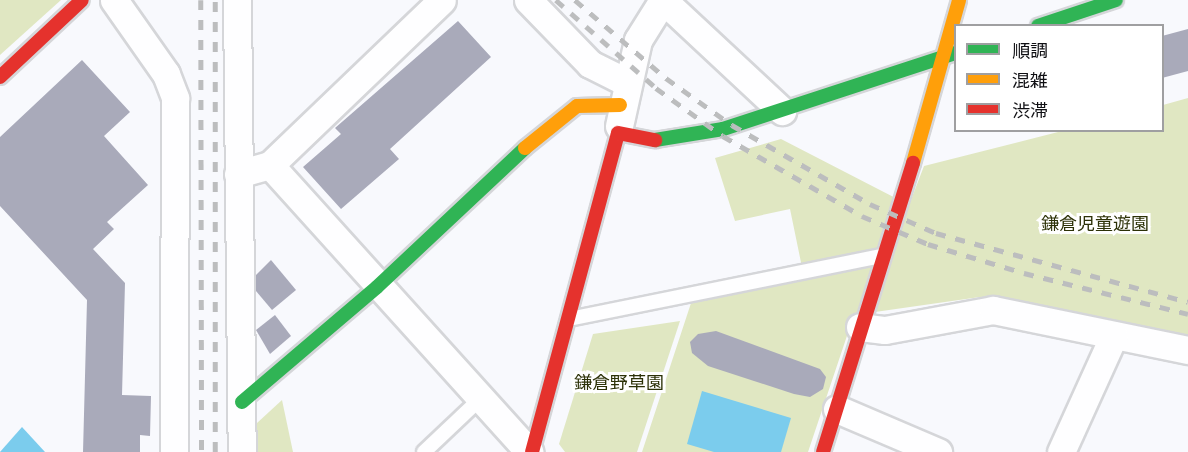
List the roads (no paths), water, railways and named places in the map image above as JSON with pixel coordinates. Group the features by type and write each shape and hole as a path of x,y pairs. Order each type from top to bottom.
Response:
{"street":[{"path":"0,77 82,0"},
{"path":"114,0 166,74 175,98 174,452"},
{"path":"237,0 242,452"},
{"path":"238,174 270,165 442,0"},
{"path":"528,0 590,64 623,94"},
{"path":"956,24 959,0"},
{"path":"1044,24 1116,0"},
{"path":"531,452 618,133 623,94 643,26 657,2 782,111"},
{"path":"823,452 860,327 952,54 954,39"},
{"path":"618,133 663,139 782,111 952,54"},
{"path":"242,402 377,287 553,121 577,106 623,94"},
{"path":"270,165 377,287 531,452"},
{"path":"860,327 885,330 993,310 1188,350"},
{"path":"1061,452 1114,335"},
{"path":"837,409 938,452"}],"lane":[{"path":"569,319 884,256"},
{"path":"424,452 480,399"}],"water":[{"path":"702,391 791,418 781,452 714,452 687,444"},
{"path":"22,427 45,452 0,452"}],"railway":[{"path":"201,0 202,452"},
{"path":"215,0 215,452"},
{"path":"556,0 656,88 723,136 862,216 928,244 1024,273 1188,314"},
{"path":"575,0 666,78 732,125 870,204 936,233 1188,302"}],"park label":[{"name":"鎌倉児童遊園","path":"1095,224"},
{"name":"鎌倉野草園","path":"619,383"}]}
